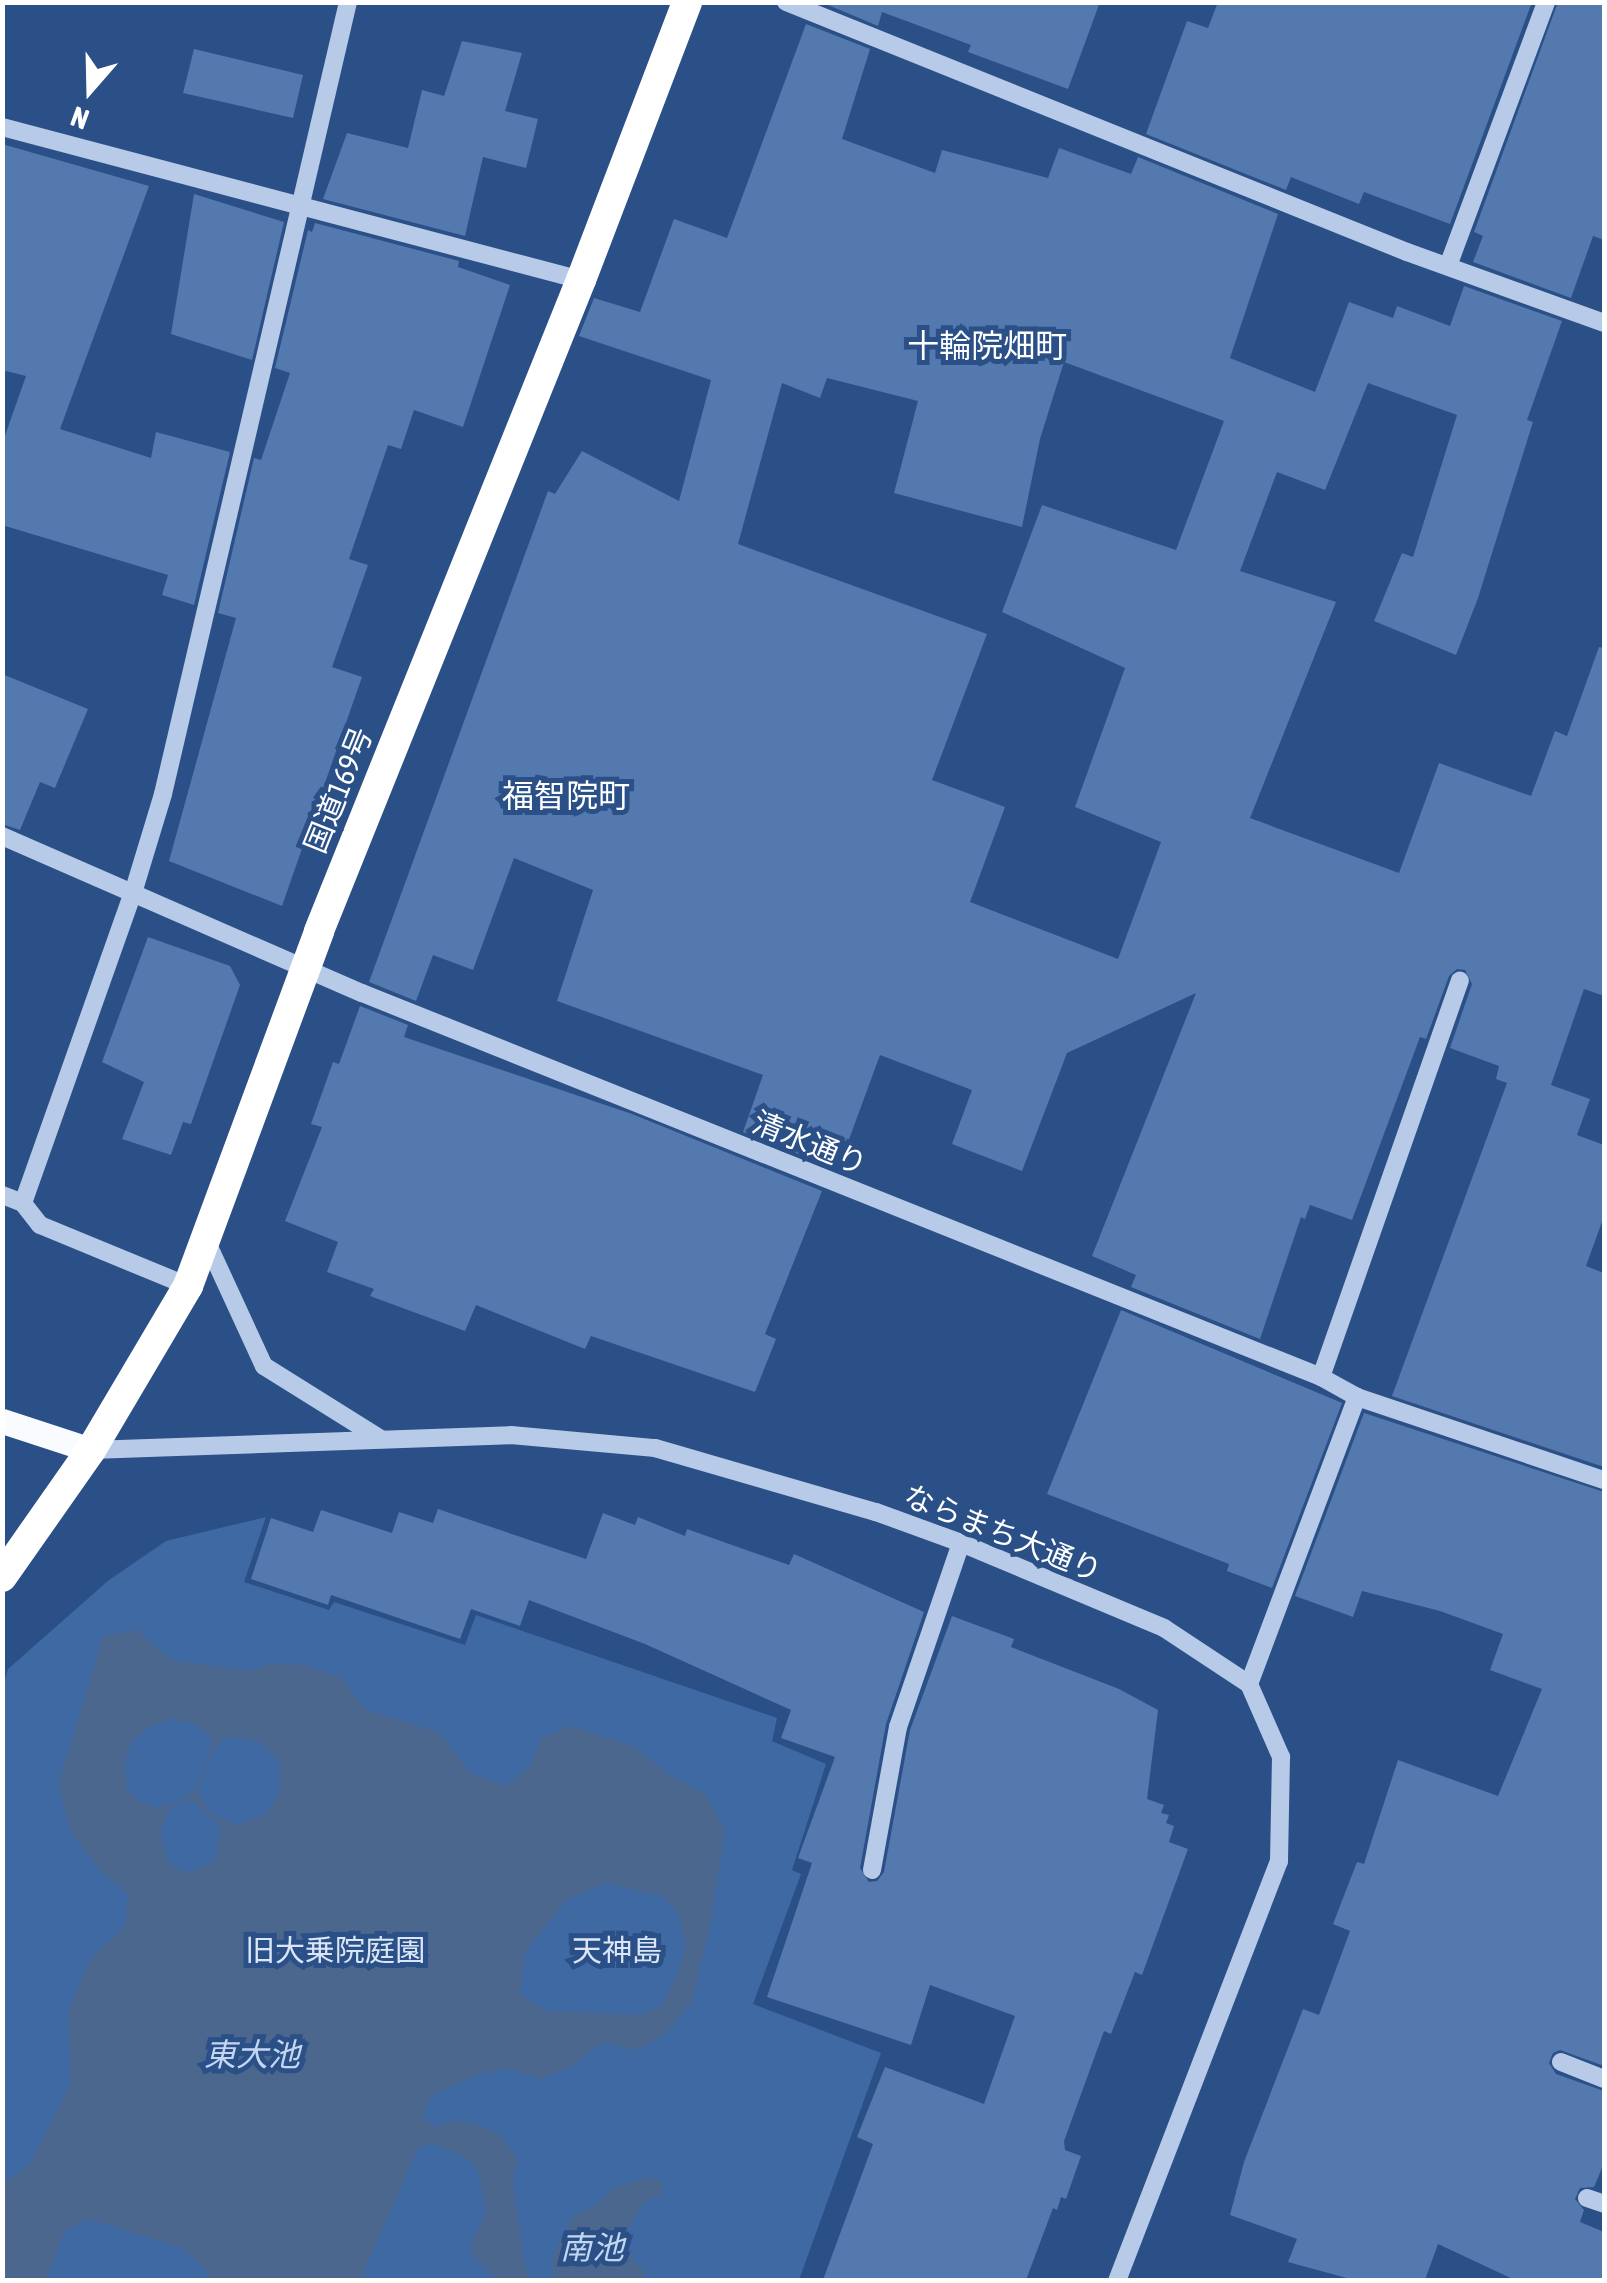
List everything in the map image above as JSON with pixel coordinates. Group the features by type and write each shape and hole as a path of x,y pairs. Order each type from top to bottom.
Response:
{"highway":[{"name":"国道169号","path":"2,1576 91,1450 188,1286 305,966 582,280 686,2"}],"main road":[{"path":"2,1421 91,1450"}],"street":[{"path":"23,1203 133,892 163,794 348,2"},
{"path":"786,2 1448,266 1604,323"},
{"path":"1448,266 1546,2"},
{"path":"2,127 582,280"},
{"name":"清水通り","path":"2,836 381,1000 1321,1377 1357,1398 1604,1480"},
{"path":"1321,1377 1460,981"},
{"path":"2,1196 23,1203 40,1226 188,1286"},
{"path":"205,1238 264,1366 381,1439"},
{"path":"1117,2280 1279,1862 1281,1757 1249,1684 1357,1398"},
{"name":"ならまち大通り","path":"91,1450 511,1435 655,1448 876,1512 960,1542 1164,1628 1249,1684"},
{"path":"872,1870 898,1727 960,1542"},
{"path":"1562,2062 1604,2079"}],"green space":[{"name":"旧大乗院庭園","path":"266,1517 244,1582 329,1610 334,1602 465,1645 476,1615 777,1718 772,1741 826,1764 792,1870 801,1874 753,2004 881,2053 799,2280 3,2280 3,1687 8,1669 109,1580 166,1541"}],"water":[{"name":"東大池","path":"137,1630 171,1660 250,1671 270,1664 304,1665 341,1678 365,1709 440,1733 470,1773 506,1786 530,1766 541,1738 571,1726 631,1745 671,1776 706,1795 725,1831 710,1924 692,2002 664,2035 637,2050 602,2042 572,2066 541,2079 510,2068 483,2072 431,2095 422,2118 436,2127 455,2120 482,2126 501,2135 518,2160 513,2178 515,2202 526,2269 532,2280 497,2280 471,2252 473,2236 482,2225 486,2208 477,2168 463,2156 432,2143 418,2148 360,2280 208,2280 206,2270 182,2248 89,2219 65,2230 46,2280 3,2280 3,2182 28,2167 71,2085 68,2011 91,1958 125,1927 128,1894 101,1871 70,1832 59,1783 103,1636","holes":["171,1719 194,1723 212,1739 208,1762 196,1788 182,1800 157,1808 140,1802 126,1788 125,1760 132,1741 149,1727","231,1736 260,1742 279,1760 280,1792 267,1813 236,1826 211,1813 197,1792 216,1745","190,1799 221,1826 215,1860 191,1873 176,1869 167,1860 160,1830 170,1808","606,1883 663,1896 679,1914 686,1946 674,1983 661,2006 641,2015 546,2011 520,1994 525,1952 568,1899"]},
{"name":"南池","path":"652,2177 663,2184 661,2195 646,2200 624,2234 633,2261 645,2272 643,2280 553,2280 553,2257 572,2217 596,2205 615,2187"}],"building":[{"path":"821,2 1100,2 1068,89 968,52 971,45 882,12 878,26"},
{"path":"1218,2 1532,2 1450,224 1364,192 1359,204 1291,177 1286,190 1146,134 1187,21 1208,28"},
{"path":"1558,2 1604,2 1604,240 1593,236 1571,298 1473,262 1483,236 1474,232"},
{"path":"806,24 870,49 842,139 935,173 942,150 1048,178 1059,148 1131,174 1138,157 1278,214 1230,358 1315,392 1349,302 1393,318 1397,306 1450,326 1464,286 1562,321 1527,420 1533,422 1478,598 1456,655 1374,621 1402,553 1413,557 1457,415 1368,383 1325,490 1277,472 1240,571 1336,602 1250,818 1399,873 1439,763 1531,796 1555,731 1567,736 1599,647 1604,648 1604,996 1584,989 1551,1085 1590,1099 1577,1135 1604,1145 1604,1216 1586,1266 1604,1273 1604,1467 1392,1396 1507,1083 1496,1079 1499,1066 1450,1048 1472,984 1465,970 1457,969 1449,976 1426,1039 1420,1037 1352,1220 1310,1205 1305,1219 1301,1217 1260,1339 1131,1287 1136,1275 1092,1256 1196,993 1067,1053 1022,1171 952,1144 972,1090 880,1055 848,1142 842,1140 831,1167 743,1132 763,1075 557,1001 593,890 514,858 473,970 433,955 416,1001 369,982 548,491 555,494 582,451 679,501 711,380 579,336 594,298 640,312 674,219 727,238","holes":["1064,362 1224,421 1176,550 1042,505 1002,612 1125,668 1075,807 1161,842 1118,959 970,902 1005,807 932,780 987,634 738,544 782,383 820,398 827,378 918,401 894,493 1022,527 1040,439"]},
{"path":"462,41 522,53 505,111 538,119 526,168 483,157 465,236 323,199 347,133 408,148 422,90 444,96"},
{"path":"194,49 303,75 293,118 183,93"},
{"path":"2,144 149,186 60,429 151,458 156,432 230,452 194,605 162,595 168,575 2,525 2,444 26,376 2,370"},
{"path":"194,194 284,222 252,360 171,334"},
{"path":"315,223 459,261 458,267 510,285 463,427 414,410 401,449 388,445 349,559 368,565 332,667 362,677 282,906 169,861 236,618 218,613 254,458 261,460 290,373 275,368 308,230 312,232"},
{"path":"2,674 88,709 55,788 40,782 20,830 2,824"},
{"path":"148,937 230,966 240,985 191,1124 183,1122 171,1155 122,1139 144,1082 102,1062"},
{"path":"360,1006 408,1025 404,1037 632,1114 822,1191 765,1334 776,1339 755,1392 591,1336 585,1349 476,1305 465,1331 370,1296 374,1289 327,1272 338,1242 285,1221 322,1127 311,1124 333,1062 339,1064"},
{"path":"1121,1310 1342,1403 1272,1588 1227,1571 1229,1564 1047,1494"},
{"path":"1364,1413 1604,1492 1604,2066 1560,2050 1553,2053 1549,2063 1556,2074 1604,2091 1604,2163 1594,2187 1580,2188 1575,2199 1584,2210 1580,2222 1604,2232 1604,2280 1515,2280 1438,2244 1425,2280 1354,2280 1288,2262 1297,2239 1230,2215 1244,2162 1303,2009 1319,2015 1350,1931 1333,1924 1357,1862 1364,1864 1398,1760 1498,1796 1542,1689 1490,1670 1503,1634 1440,1611 1362,1591 1353,1617 1295,1596"},
{"path":"438,1509 586,1559 603,1513 635,1525 638,1517 685,1536 687,1529 789,1565 794,1554 924,1612 886,1724 860,1868 869,1882 877,1881 884,1872 910,1730 952,1616 1014,1639 1011,1647 1119,1689 1158,1710 1147,1799 1164,1805 1161,1813 1169,1815 1166,1823 1174,1826 1169,1842 1188,1849 1142,1975 1135,1972 1111,2034 1104,2031 1064,2141 1065,2150 1081,2156 1066,2199 1061,2197 1057,2210 1053,2208 1026,2280 823,2280 873,2144 857,2137 885,2067 984,2104 1015,2016 930,1985 911,2045 767,1997 812,1863 798,1858 835,1757 781,1738 791,1710 645,1644 529,1600 520,1626 471,1609 460,1639 331,1595 328,1605 251,1579 271,1518 313,1532 321,1510 392,1533 399,1512 433,1523"}],"district":[{"name":"十輪院畑町","path":"987,346"},
{"name":"福智院町","path":"566,796"}],"park label":[{"name":"天神島","path":"617,1950"}]}
